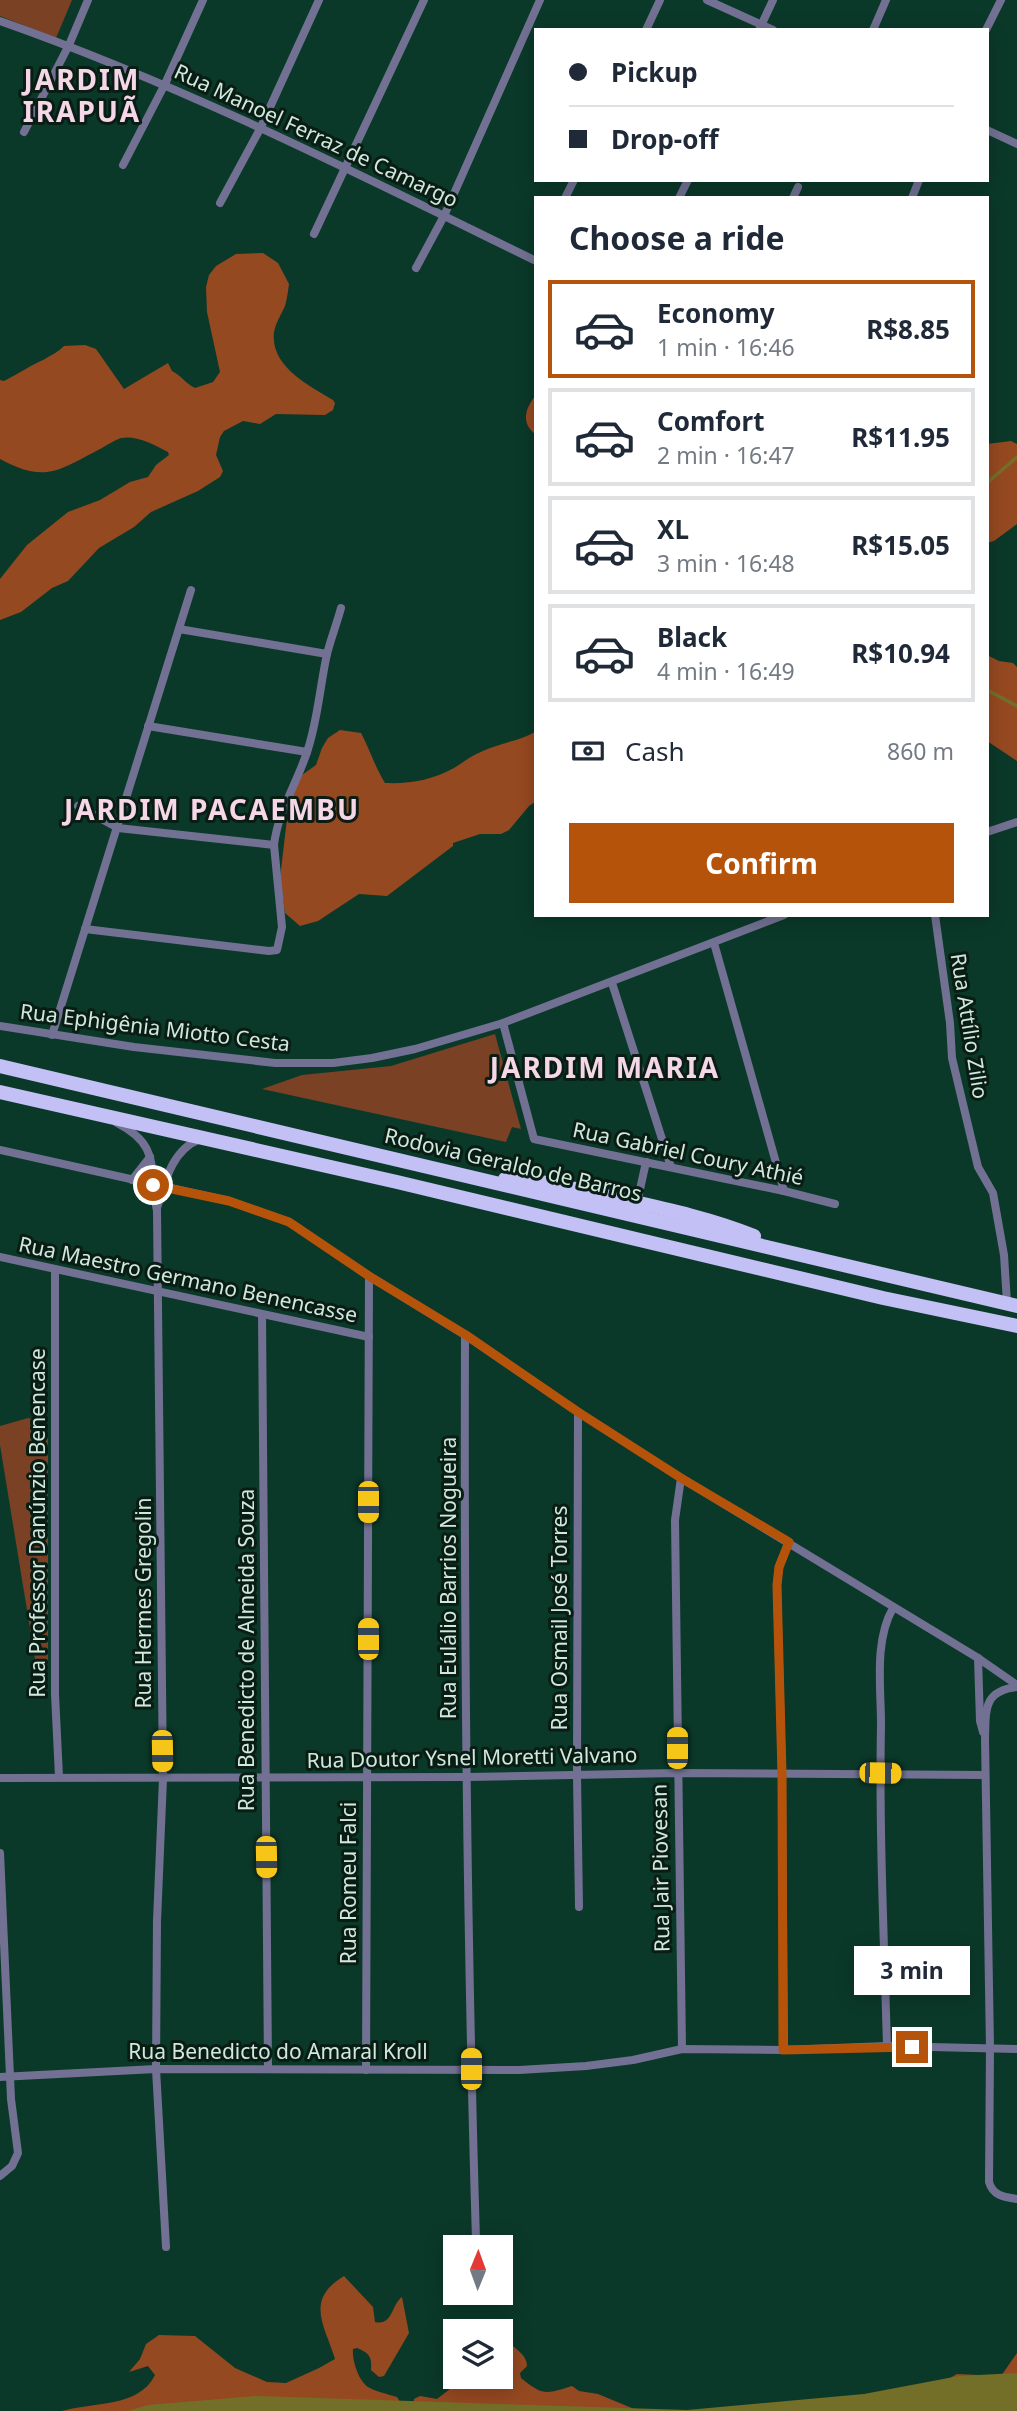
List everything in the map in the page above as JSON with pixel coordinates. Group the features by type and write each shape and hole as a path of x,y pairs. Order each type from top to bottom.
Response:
{"highway":[{"name":"Rodovia Geraldo de Barros","path":"0,1066 1012,1305"},
{"name":"Rodovia Geraldo de Barros","path":"0,1092 883,1297 1017,1325"},
{"path":"481,1179 530,1180 637,1203 735,1228 801,1254"}],"street":[{"path":"24,132 69,45 88,0"},
{"path":"123,165 165,84 203,0"},
{"path":"219,203 260,129 319,0"},
{"path":"314,234 424,0"},
{"path":"415,268 444,216 540,0"},
{"path":"647,28 660,0"},
{"path":"707,0 760,27 772,0"},
{"path":"874,28 886,0"},
{"path":"987,28 1001,0"},
{"name":"Rua Manoel Ferraz de Camargo","path":"0,21 69,45 165,84 534,260"},
{"path":"989,131 1017,144"},
{"path":"794,196 799,187"},
{"path":"52,1035 191,590"},
{"path":"85,929 277,950 282,927 274,845 279,818 307,752 318,716 327,654 341,608"},
{"path":"179,629 327,654"},
{"path":"148,726 307,752"},
{"path":"78,806 118,828 274,845"},
{"path":"989,831 1017,822"},
{"name":"Rua Ephigênia Miotto Cesta","path":"0,1026 275,1063 332,1063 415,1049 503,1023 779,917"},
{"name":"Rua Attílio Zilio","path":"936,917 952,1058 978,1167 993,1193 1012,1305"},
{"path":"714,943 784,1191"},
{"path":"612,983 671,1167"},
{"name":"Rua Gabriel Coury Athié","path":"503,1023 534,1139 835,1204"},
{"name":"Rua Hermes Gregolin","path":"95,1112 133,1131 144,1141 150,1157 156,1211 163,1779 157,1921 156,2069 166,2248"},
{"name":"Rua Hermes Gregolin","path":"156,1211 172,1166 182,1150 202,1137"},
{"path":"0,1150 229,1201 289,1222 369,1276 466,1335 681,1478 978,1658 1017,1686"},
{"path":"132,1180 150,1157"},
{"path":"637,1203 646,1162"},
{"name":"Rua Maestro Germano Benencasse","path":"0,1257 369,1337"},
{"name":"Rua Professor Danúnzio Benencase","path":"55,1270 55,1694 59,1777"},
{"name":"Rua Romeu Falci","path":"366,2070 369,1276"},
{"name":"Rua Benedicto de Almeida Souza","path":"262,1315 268,2069"},
{"name":"Rua Eulálio Barrios Nogueira","path":"466,1335 471,2069 476,2235"},
{"name":"Rua Osmail José Torres","path":"578,1412 579,1908"},
{"name":"Rua Jair Piovesan","path":"681,1478 675,1520 682,2049"},
{"path":"783,2050 782,1774 777,1585 779,1567 789,1542"},
{"path":"887,2046 880,1773 883,1632 885,1621 893,1608"},
{"path":"978,1658 980,1721 985,1738"},
{"path":"1017,1686 1005,1688 992,1696 986,1710 985,1738 990,2049 989,2182 993,2192 999,2196 1017,2199"},
{"name":"Rua Doutor Ysnel Moretti Valvano","path":"0,1778 468,1777 677,1773 985,1774"},
{"path":"0,1853 5,2076 18,2153 12,2166 0,2176"},
{"name":"Rua Benedicto do Amaral Kroll","path":"5,2076 156,2069 519,2070 633,2060 682,2049 783,2050 887,2046 1017,2049"}],"shaded area":[{"path":"0,0 72,0 56,38 0,16"},
{"path":"263,253 278,263 289,284 285,306 274,332 278,355 293,373 333,400 333,410 325,415 276,414 260,424 243,421 224,431 216,455 223,471 220,477 198,491 151,512 134,527 99,548 68,581 52,588 21,612 0,620 0,579 27,545 68,512 100,500 130,482 148,477 156,465 169,455 152,444 127,437 52,471 29,471 16,467 0,459 0,380 4,381 64,346 85,345 96,349 124,389 168,363 172,371 195,388 213,382 220,372 207,312 206,287 209,275 216,266 236,254"},
{"path":"534,398 534,433 526,421"},
{"path":"1011,441 1017,444 1017,524 989,542 989,444"},
{"path":"989,656 1013,663 1017,667 1017,761 989,742"},
{"path":"340,730 361,733 385,783 394,783 437,776 479,753 534,732 534,803 509,830 501,834 480,834 453,843 453,846 387,896 359,894 318,921 300,926 285,913 280,878 287,819 294,809 291,797 302,775 316,765 328,738"},
{"path":"495,1034 521,1129 512,1127 506,1142 262,1089 302,1075 391,1066"},
{"path":"28,1418 38,1420 48,1439 48,1665 37,1671 0,1445 0,1426"},
{"path":"344,2276 373,2307 375,2322 389,2318 402,2297 409,2333 384,2376 379,2377 371,2370 370,2358 364,2352 357,2348 353,2349 353,2354 356,2370 364,2384 397,2397 406,2411 62,2411 126,2399 148,2386 155,2375 148,2366 129,2372 140,2359 146,2344 159,2335 195,2336 235,2368 267,2382 286,2383 319,2368 335,2359 323,2325 321,2304 324,2294"},
{"path":"513,2346 527,2363 520,2373 521,2378 540,2391 550,2392 572,2386 579,2391 598,2394 639,2411 412,2411 414,2399 420,2396 437,2399 450,2389 513,2389"},
{"path":"1017,2353 1017,2398 950,2378 957,2374 1001,2376"},
{"path":"1017,2373 1017,2411 128,2411 148,2405 256,2396 687,2410 864,2394 959,2376"}],"waterway":[{"path":"989,481 1017,457"},
{"path":"989,691 1017,706"}],"district":[{"name":"JARDIM IRAPUÃ","path":"82,96"},
{"name":"JARDIM PACAEMBU","path":"212,810"},
{"name":"JARDIM MARIA","path":"605,1068"}],"route":[{"path":"153,1185 229,1201 289,1222 369,1276 466,1335 681,1478 789,1542 779,1567 776,1626 782,1774 783,2050 912,2047"}]}
